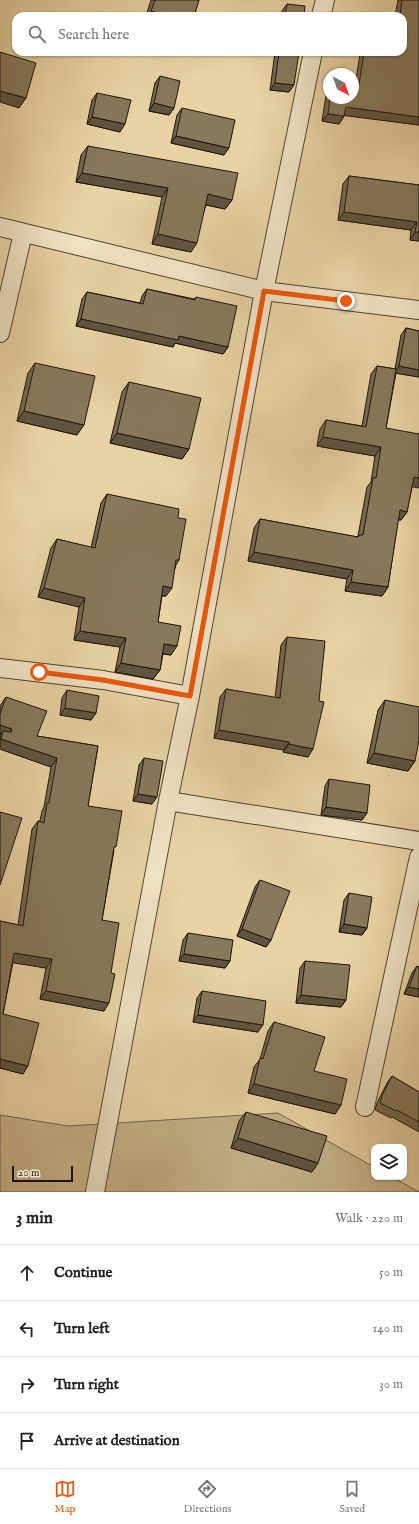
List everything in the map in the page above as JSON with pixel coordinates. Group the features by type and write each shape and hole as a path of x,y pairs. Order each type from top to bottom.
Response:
{"street":[{"path":"322,12 325,0"},
{"path":"95,1192 168,802 190,696 264,291 312,56"},
{"path":"0,227 264,291 419,310"},
{"path":"0,333 23,233"},
{"path":"0,668 103,680 190,696"},
{"path":"168,802 419,841"},
{"path":"365,1107 419,857"}],"shaded area":[{"path":"278,1113 371,1165 371,1180 397,1180 419,1192 0,1192 0,1115 68,1126"}],"building":[{"path":"155,0 199,0 195,12 151,11"},
{"path":"402,0 419,0 419,117 346,107 344,116 328,114 329,104 359,104 359,85 363,56 407,56 407,12 400,12"},
{"path":"287,4 305,6 304,12 286,12"},
{"path":"0,52 36,63 26,98 0,91"},
{"path":"278,56 298,56 294,85 275,83"},
{"path":"160,76 180,81 174,108 154,103"},
{"path":"97,93 131,100 125,124 92,117"},
{"path":"182,108 235,120 229,148 176,136"},
{"path":"88,146 238,173 232,200 208,194 197,243 158,234 168,188 82,173"},
{"path":"349,176 419,185 419,232 415,232 417,222 344,212"},
{"path":"147,289 195,300 196,297 237,306 228,347 179,336 178,340 81,319 87,292 143,304"},
{"path":"406,328 419,331 419,370 399,366"},
{"path":"35,363 95,376 84,425 24,411"},
{"path":"377,366 396,369 386,428 419,434 419,478 414,477 407,512 400,510 388,587 351,582 353,570 254,552 260,519 358,537 359,535 363,535 373,478 376,478 381,447 323,437 326,420 366,427"},
{"path":"129,382 201,398 189,449 117,433"},
{"path":"107,494 179,509 178,518 186,519 179,560 176,560 172,588 163,586 158,622 181,626 177,646 164,644 160,670 121,663 126,638 80,631 85,598 44,588 57,539 95,548"},
{"path":"287,637 325,641 319,701 324,702 313,749 289,744 289,742 219,730 226,689 280,698"},
{"path":"67,690 99,696 96,713 65,708"},
{"path":"6,697 47,711 37,736 98,746 88,806 122,811 116,847 114,847 102,920 119,923 111,973 115,974 109,1003 46,991 52,959 14,953 3,1014 39,1023 28,1066 0,1059 0,921 23,926 38,821 44,823 57,758 1,739 3,731 11,732 12,729 0,725 0,714"},
{"path":"385,700 419,707 419,740 415,761 374,753"},
{"path":"144,758 163,761 157,797 138,794"},
{"path":"329,779 370,785 367,813 326,807"},
{"path":"0,812 22,818 0,885"},
{"path":"260,880 290,891 271,940 242,929"},
{"path":"349,893 372,897 367,928 344,924"},
{"path":"188,933 233,940 230,961 184,954"},
{"path":"305,961 350,965 346,1000 301,995"},
{"path":"417,966 419,967 419,989 409,987"},
{"path":"202,991 266,1001 263,1025 198,1015"},
{"path":"274,1022 325,1037 314,1071 347,1079 341,1105 254,1084 260,1058 263,1059"},
{"path":"392,1076 419,1092 419,1122 380,1103"},
{"path":"246,1112 327,1136 318,1163 238,1138"}],"route":[{"path":"39,672 103,680 190,696 264,291 346,301"}]}
